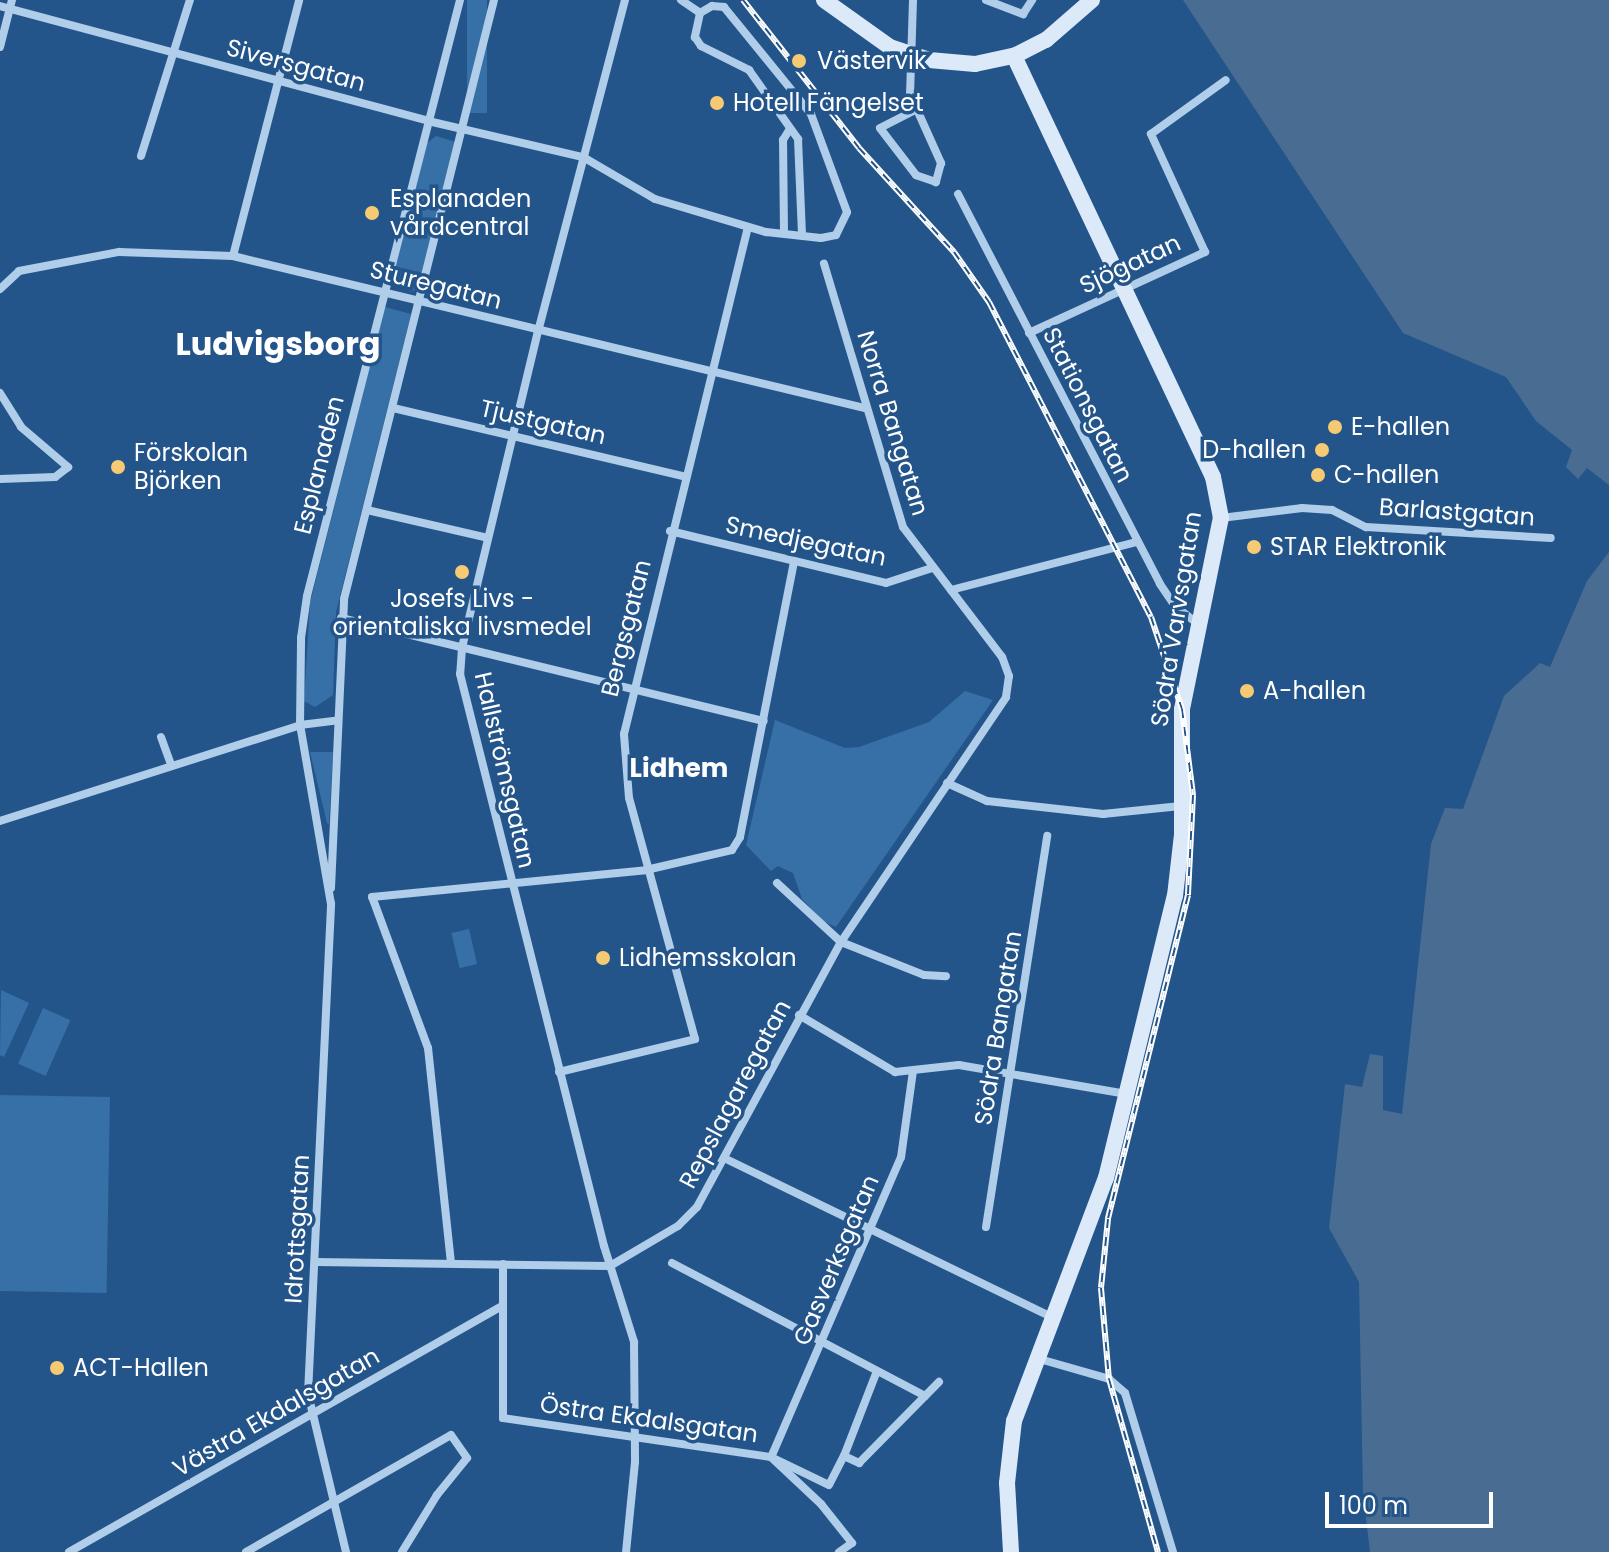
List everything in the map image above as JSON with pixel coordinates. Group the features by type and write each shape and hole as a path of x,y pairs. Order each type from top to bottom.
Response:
{"street":[{"path":"141,156 190,0"},
{"path":"233,256 299,0"},
{"name":"Esplanaden","path":"331,902 300,725 307,596 460,0"},
{"path":"331,902 341,618 494,0"},
{"name":"Hallströmsgatan","path":"625,0 538,331 462,648 460,674 559,1072 610,1266 634,1342 636,1438 626,1552"},
{"path":"681,0 700,13 693,26 697,42 749,70 790,129 801,152 802,234"},
{"path":"824,0 871,37 909,55 948,63 1014,56 1069,24 1092,0"},
{"path":"913,0 909,55 915,110 941,163 936,182 916,175 880,128 915,110"},
{"path":"986,0 1027,14 1032,0"},
{"path":"0,47 7,5"},
{"name":"Siversgatan","path":"7,5 277,82 583,157 655,199 748,227 830,238 841,231 847,212 811,114 732,14 717,6 700,13"},
{"name":"Södra Varvsgatan","path":"1011,1552 1009,1452 1036,1357 1106,1178 1175,896 1182,806 1180,723 1221,518 1213,477 1014,56"},
{"name":"Sjögatan","path":"1029,333 1205,252 1151,134 1226,80"},
{"path":"784,233 783,140 790,129"},
{"name":"Stationsgatan","path":"958,194 1167,598 1198,624"},
{"name":"Bergsgatan","path":"559,1072 695,1039 646,870 624,779 631,688 748,227"},
{"name":"Sturegatan","path":"0,289 19,271 119,252 233,256 864,408"},
{"name":"Norra Bangatan","path":"824,264 864,408 903,527 1002,657 1009,686 947,783"},
{"path":"0,393 21,427 68,467 55,477 0,479"},
{"name":"Tjustgatan","path":"393,408 684,476"},
{"name":"Barlastgatan","path":"1221,518 1302,508 1332,510 1366,527 1551,538"},
{"path":"367,510 488,538"},
{"name":"Smedjegatan","path":"670,531 886,583 932,568"},
{"path":"951,590 985,577 1136,542"},
{"path":"451,1263 428,1048 370,901 374,895 646,870 725,854 737,844 794,561"},
{"path":"341,618 764,721"},
{"path":"0,821 300,725 338,720"},
{"path":"161,737 171,764"},
{"path":"947,783 987,801 1103,814 1182,806"},
{"name":"Repslagaregatan","path":"610,1266 689,1216 724,1158 841,942 947,783"},
{"name":"Södra Bangatan","path":"986,1227 1013,1074 1047,836"},
{"path":"777,883 841,942 924,975 946,976"},
{"name":"Idrottsgatan","path":"331,902 316,1262 308,1371 312,1415 346,1552"},
{"path":"799,1015 895,1072 959,1065 1127,1095"},
{"name":"Gasverksgatan","path":"771,1457 872,1232 901,1157 913,1071"},
{"path":"724,1158 1052,1317"},
{"path":"316,1262 610,1266"},
{"path":"672,1263 925,1396"},
{"path":"503,1264 503,1305"},
{"name":"Västra Ekdalsgatan","path":"69,1552 503,1305"},
{"name":"Östra Ekdalsgatan","path":"503,1305 500,1415 771,1457 821,1504 852,1543 839,1552"},
{"path":"1036,1357 1109,1379 1125,1393 1173,1552"},
{"path":"771,1457 829,1485 844,1456 877,1371"},
{"path":"844,1456 859,1463 939,1382"},
{"path":"246,1552 451,1435 467,1458 403,1552"}],"shaded area":[{"path":"467,0 487,0 487,113 467,113"},
{"path":"1183,0 1609,0 1609,485 1587,468 1578,479 1566,467 1572,450 1536,421 1506,377 1403,333"},
{"path":"436,136 456,142 419,288 411,292 391,281 427,143"},
{"path":"385,307 411,314 336,612 333,695 315,707 304,701 310,603"},
{"path":"1609,552 1609,1552 1370,1552 1363,1493 1359,1282 1329,1228 1345,1084 1362,1087 1370,1054 1383,1056 1383,1110 1402,1114 1431,844 1445,808 1463,809 1504,696 1540,663 1550,667 1587,581"},
{"path":"965,691 993,700 836,927 823,921 802,899 793,873 778,866 771,871 746,845 775,720 845,748 859,747 929,722"},
{"path":"310,752 333,752 329,825 327,823"},
{"path":"469,929 477,964 460,968 451,933"},
{"path":"1,990 29,1003 4,1057 0,1055"},
{"path":"43,1008 70,1020 46,1076 18,1064"},
{"path":"0,1095 110,1097 107,1293 0,1291"}],"railway":[{"path":"743,0 859,148 954,252 989,302 1151,617 1182,709 1193,795 1188,895 1108,1219 1101,1288 1109,1379 1158,1552"}],"place":[{"name":"Västervik","path":"799,61"},
{"name":"Hotell Fängelset","path":"717,103"},
{"name":"Esplanaden vårdcentral","path":"372,213"},
{"name":"E-hallen","path":"1335,427"},
{"name":"D-hallen","path":"1322,450"},
{"name":"Förskolan Björken","path":"118,467"},
{"name":"C-hallen","path":"1318,475"},
{"name":"STAR Elektronik","path":"1254,547"},
{"name":"Josefs Livs - orientaliska livsmedel","path":"462,572"},
{"name":"A-hallen","path":"1247,691"},
{"name":"Lidhemsskolan","path":"603,958"},
{"name":"ACT-Hallen","path":"57,1368"}],"district":[{"name":"Ludvigsborg","path":"278,344"},
{"name":"Lidhem","path":"679,769"}]}
